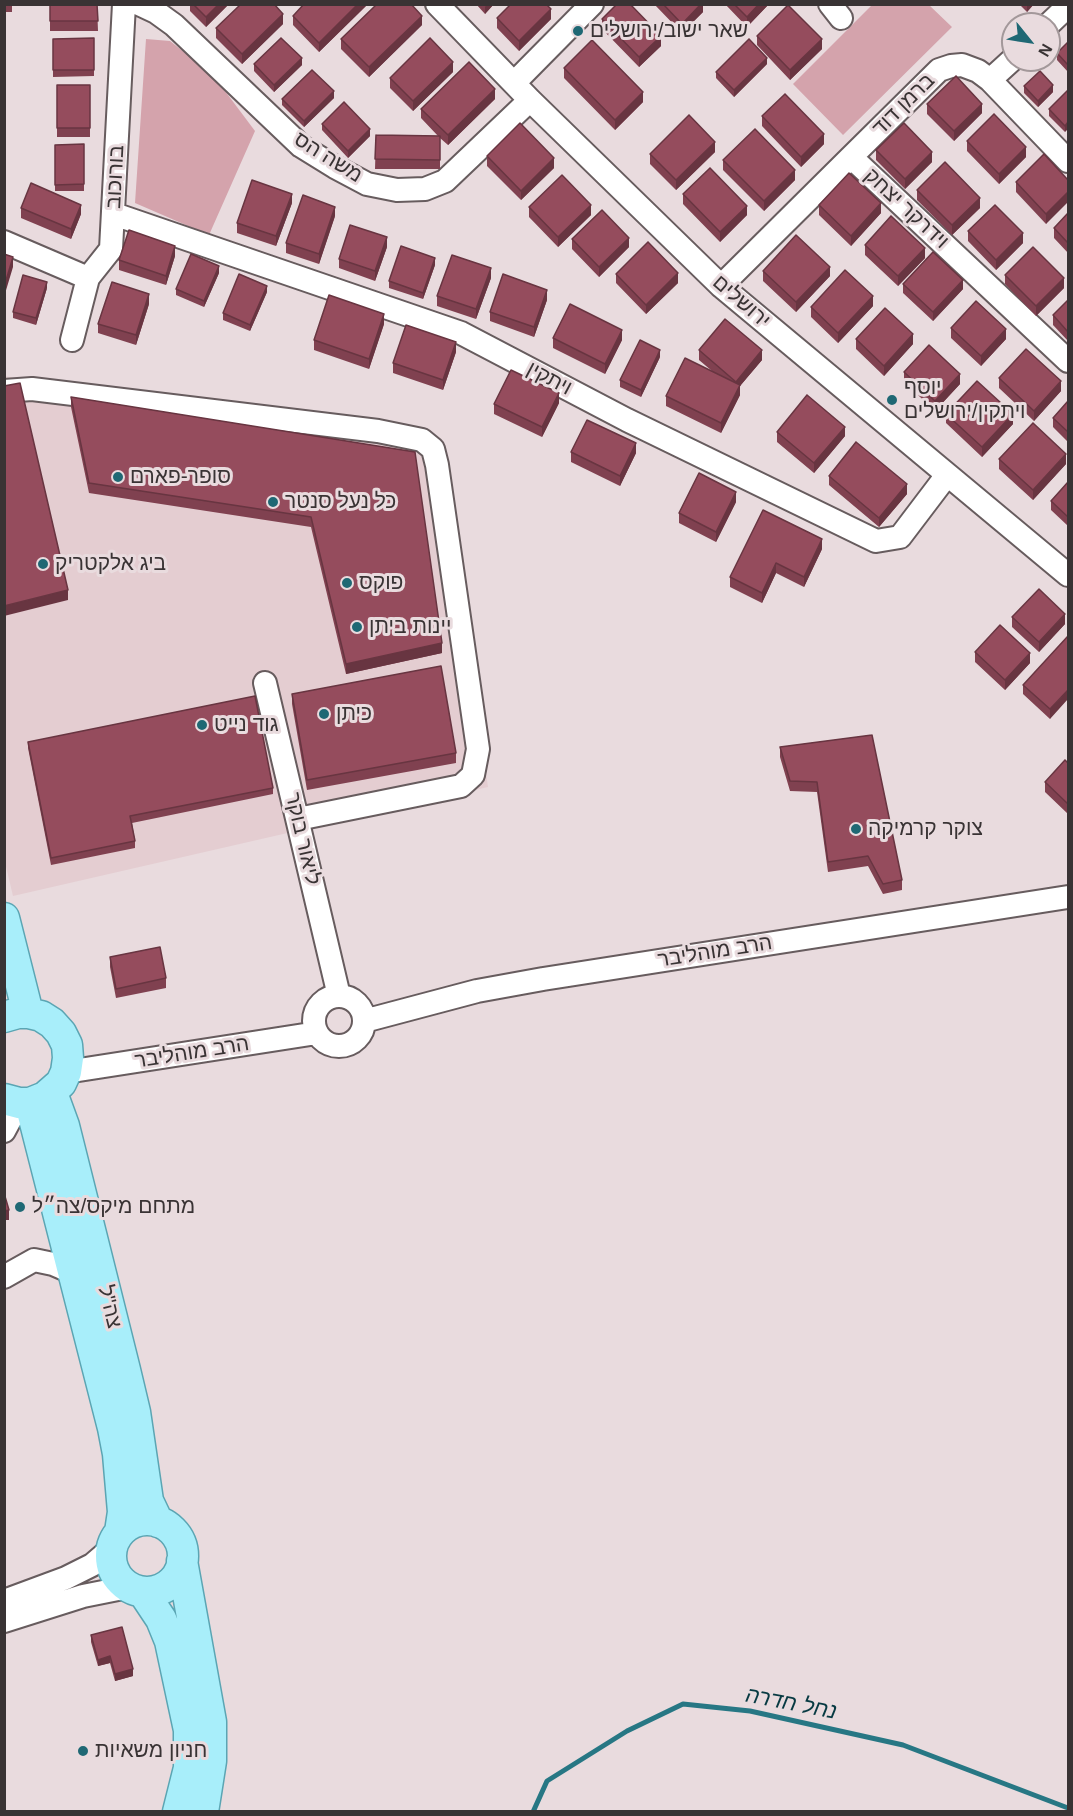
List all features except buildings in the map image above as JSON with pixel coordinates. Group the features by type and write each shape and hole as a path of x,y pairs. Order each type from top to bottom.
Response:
{"main road":[{"path":"4,918 16,1015 41,1016 61,1033 67,1045 68,1058 34,1094"},
{"name":"צה\"ל","path":"34,1094 116,1446 123,1512 117,1540"},
{"name":"צה\"ל","path":"34,1094 64,1126 135,1412 146,1492 150,1508 158,1522"},
{"path":"178,1812 189,1768 189,1730 170,1641 161,1619 136,1589 116,1575 112,1564 117,1540 129,1525 140,1521 158,1522 173,1532 182,1550 182,1561 211,1722 211,1761 203,1812"},
{"path":"136,1589 153,1592 163,1588 179,1572 182,1561"}],"street":[{"name":"בורוכוב","path":"72,340 88,278 111,249 124,4"},
{"name":"משה הס","path":"140,4 174,25 301,146 367,184 397,190 425,189 445,181 530,100"},
{"name":"ירושלים","path":"437,4 530,100 721,286 1068,575"},
{"path":"514,83 592,4"},
{"name":"ברמן דוד","path":"851,157 939,70 962,65 978,71 990,80 1068,161"},
{"path":"990,80 1001,69"},
{"name":"וידרקר יצחק","path":"721,286 851,157 1068,361"},
{"name":"ויתקין","path":"114,214 461,333 627,420 876,540 900,537 947,475"},
{"path":"4,242 88,278"},
{"path":"4,391 32,388 378,431 422,440 433,449 478,749 473,775 461,786 298,819"},
{"name":"ליאור בוקר","path":"265,683 339,996"},
{"name":"הרב מוהליבר","path":"364,1021 477,992 543,979 1068,897"},
{"path":"339,996 354,1001 359,1006 364,1021 359,1036 346,1045 330,1044 318,1034 315,1017 323,1002 339,996"},
{"name":"הרב מוהליבר","path":"34,1094 318,1034"},
{"path":"4,1131 34,1094"},
{"path":"4,1277 34,1260 53,1264 74,1273"},
{"path":"4,1601 66,1578 92,1565 117,1540"},
{"path":"4,1620 83,1596 136,1589"}],"shaded area":[{"path":"873,4 929,5 952,27 843,135 793,84"},
{"path":"146,39 170,41 213,75 255,131 209,235 135,203"},
{"path":"4,376 439,447 488,787 13,896 4,858"}],"waterway":[{"name":"נחל חדרה","path":"533,1812 547,1781 627,1731 683,1704 750,1711 903,1745 1068,1808"}],"place":[{"name":"שאר ישוב/ירושלים","path":"578,31"},
{"name":"יוסף ויתקין/ירושלים","path":"892,400"},
{"name":"סופר-פארם","path":"118,477"},
{"name":"כל נעל סנטר","path":"273,502"},
{"name":"ביג אלקטריק","path":"43,564"},
{"name":"פוקס","path":"347,583"},
{"name":"יינות ביתן","path":"357,627"},
{"name":"כיתן","path":"324,714"},
{"name":"גוד נייט","path":"202,725"},
{"name":"צוקר קרמיקה","path":"856,829"},
{"name":"מתחם מיקס/צה״ל","path":"20,1207"},
{"name":"חניון משאיות","path":"83,1751"}]}
